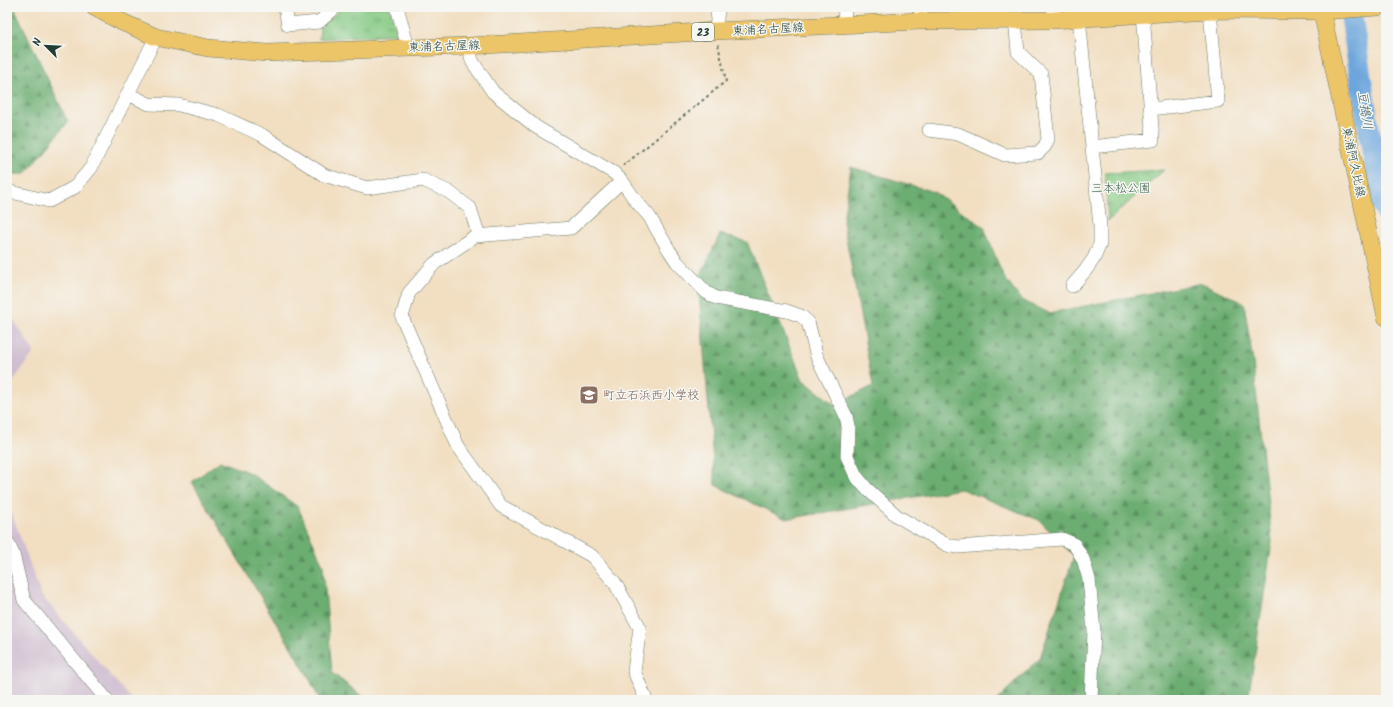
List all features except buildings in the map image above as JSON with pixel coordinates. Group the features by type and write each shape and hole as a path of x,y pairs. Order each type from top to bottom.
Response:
{"main road":[{"name":"東浦名古屋線","path":"94,7 122,22 156,37 208,48 267,53 469,46 844,25 920,14 1015,20 1054,14 1079,18 1143,14 1180,9 1321,9 1378,7"},
{"name":"東浦阿久比線","path":"1321,9 1386,317"}],"street":[{"path":"285,7 288,25 319,22 336,7"},
{"path":"397,7 408,47"},
{"path":"716,31 718,7"},
{"path":"844,25 845,7"},
{"path":"1151,109 1218,101 1210,10"},
{"path":"1092,147 1153,140 1143,14"},
{"path":"1072,286 1086,271 1100,244 1100,226 1079,18"},
{"path":"929,130 958,134 1005,155 1038,153 1045,146 1048,139 1041,74 1018,52 1015,20"},
{"path":"7,191 49,202 75,187 91,168 156,37"},
{"path":"469,46 472,61 493,92 536,127 618,177 636,202 649,216 677,262 706,292 716,298 787,311 801,316 808,322 817,357 846,416 848,426 847,456 856,476 866,488 897,516 947,545 958,547 1062,539 1074,544 1083,559 1090,579 1094,631 1090,700"},
{"path":"128,94 149,104 180,105 218,115 262,135 324,175 367,188 423,180 449,192 470,208 479,236"},
{"path":"618,177 571,228 475,236 434,264 409,292 402,317 458,446 501,506 592,556 615,583 640,628 634,671 646,700"},
{"path":"7,541 13,554 24,600 107,700"}],"path":[{"path":"618,177 726,81 716,31"}],"shaded area":[{"path":"7,309 34,352 7,390"},
{"path":"7,500 41,595 132,700 7,700"}],"green space":[{"path":"7,7 14,7 68,122 25,174 7,174"},
{"path":"344,7 390,7 397,34 319,39 320,27"},
{"path":"851,167 934,192 984,227 1003,276 1021,300 1049,313 1202,283 1244,303 1253,362 1272,542 1248,700 997,700 1040,658 1074,556 1039,520 961,489 786,519 715,485 698,281 720,234 747,242 803,380 835,405 873,386 843,221"},
{"name":"三本松公園","path":"1164,170 1108,221 1105,173"},
{"path":"220,461 250,473 298,507 323,565 332,673 367,700 320,700 308,676 192,482"}],"waterway":[{"name":"豆搗川","path":"1350,7 1367,120 1382,203 1386,211"}],"place":[{"name":"町立石浜西小学校","path":"589,395"}]}
